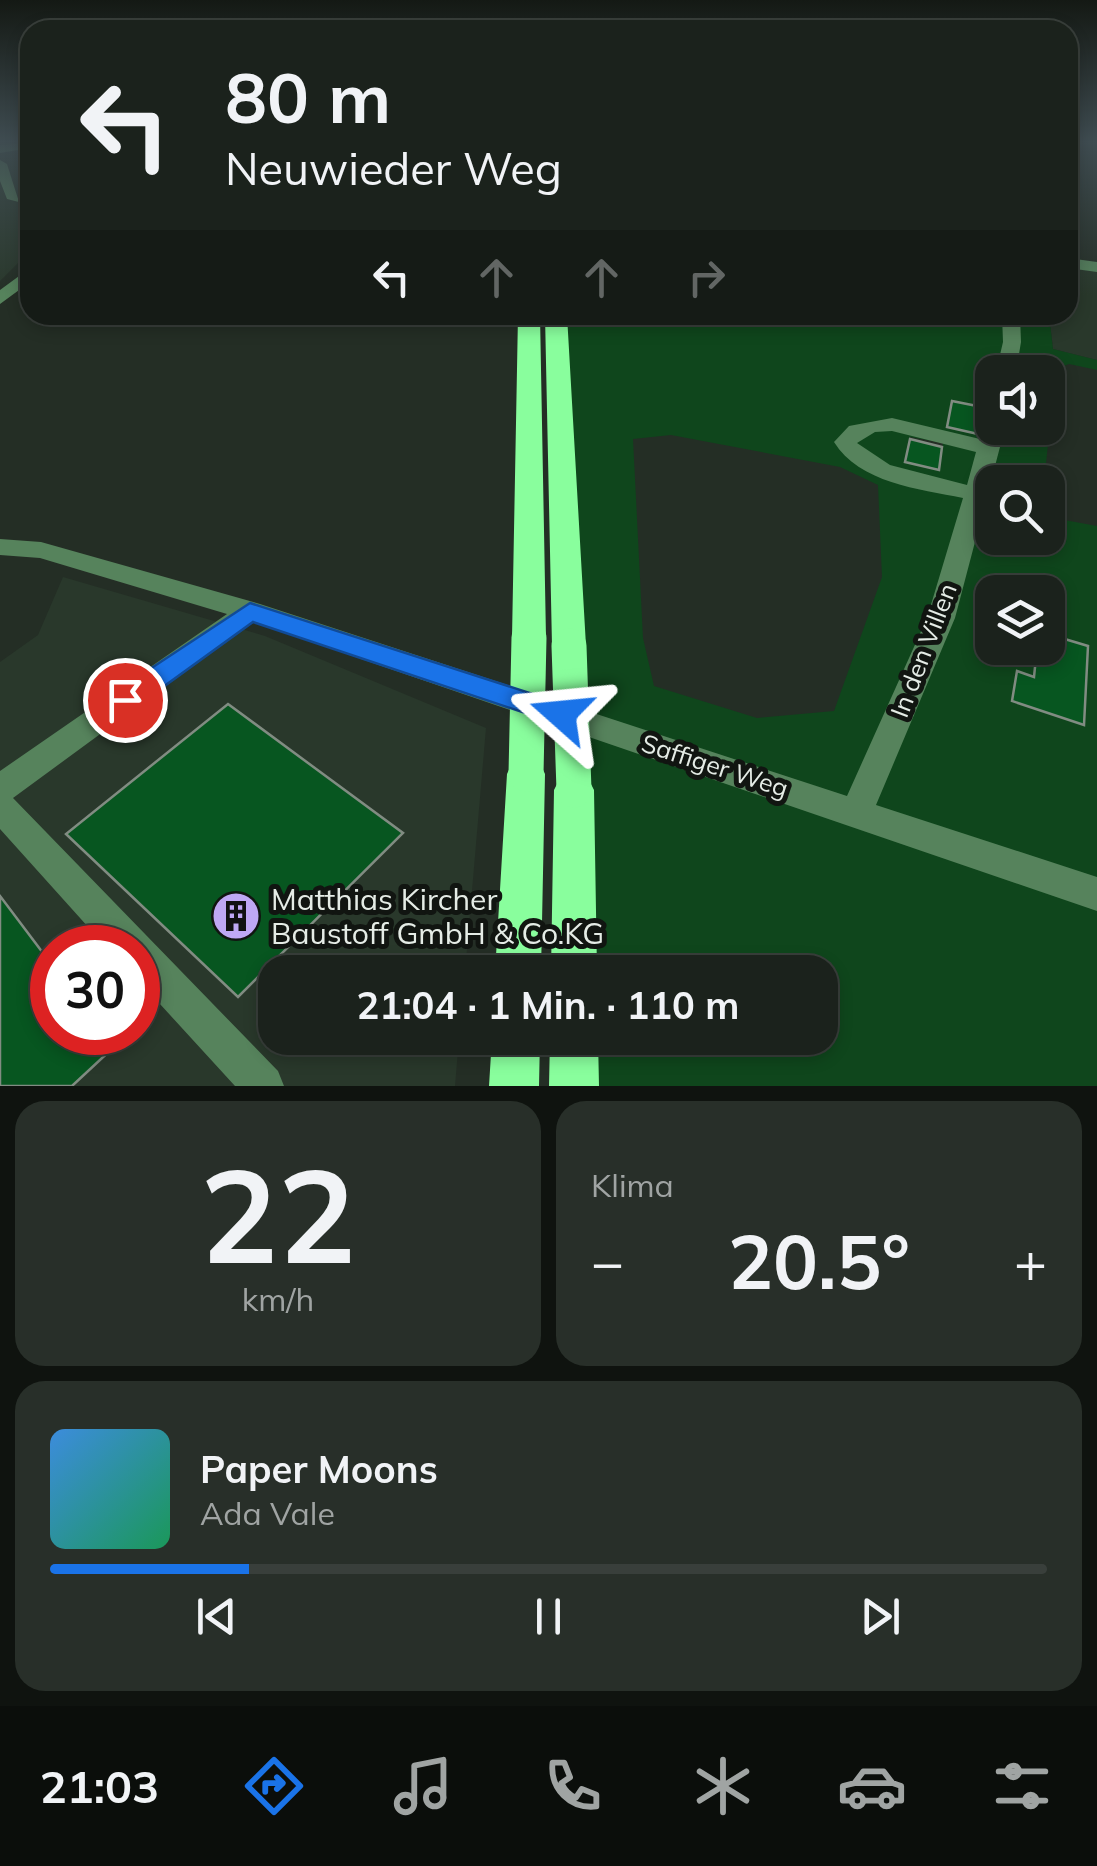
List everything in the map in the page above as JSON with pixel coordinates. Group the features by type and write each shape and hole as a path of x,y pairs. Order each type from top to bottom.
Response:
{"highway":[{"path":"519,955 529,638 529,325"},
{"path":"556,325 570,646 574,955"},
{"path":"514,1086 515,1055"},
{"path":"574,1055 574,1086"}],"street":[{"path":"12,194 14,199"},
{"path":"0,299 20,282"},
{"path":"1009,355 1011,325"},
{"path":"975,436 884,424 858,429 845,442 850,453 866,464 975,493"},
{"name":"In den Villen","path":"857,811 941,618 975,501"},
{"name":"Saffiger Weg","path":"0,548 42,550 250,612 1097,894"},
{"path":"0,789 250,612"},
{"path":"0,806 112,925"},
{"path":"160,977 262,1086"}],"shaded area":[{"path":"0,194 20,194 20,263 0,281"},
{"path":"1078,260 1097,263 1097,360 1053,349 1050,325 1078,325"},
{"path":"63,577 265,636 486,728 466,955 258,955 258,1055 458,1055 455,1086 0,1086 0,662 38,635"}],"green space":[{"path":"562,325 1050,325 1053,349 1097,360 1097,370 1065,366 1065,355 975,355 975,406 952,402 947,427 975,433 975,445 1048,445 1046,465 975,465 975,555 1065,555 1065,520 1097,526 1097,1086 598,1086 597,1055 838,1055 838,955 595,955 589,692","holes":["671,435 840,467 878,485 882,577 834,711 757,718 654,686 643,638 633,439","910,437 943,443 939,469 906,462","1017,672 1086,693 1084,724 1012,701"]}],"building":[{"path":"952,401 975,406 975,433 947,427"},
{"path":"910,439 942,447 939,470 905,462"},
{"path":"1065,639 1088,646 1084,725 1012,701 1017,671 1034,677 1035,665 1065,665"},
{"name":"Matthias Kircher Baustoff GmbH & Co.KG","path":"228,704 403,833 280,955 258,955 258,977 238,997 66,834"},
{"path":"0,896 30,936 30,1055 105,1055 72,1086 0,1086"}],"place":[{"name":"Matthias Kircher Baustoff GmbH & Co.KG","path":"236,916"}],"route":[{"path":"125,700 250,612 561,714"}]}
